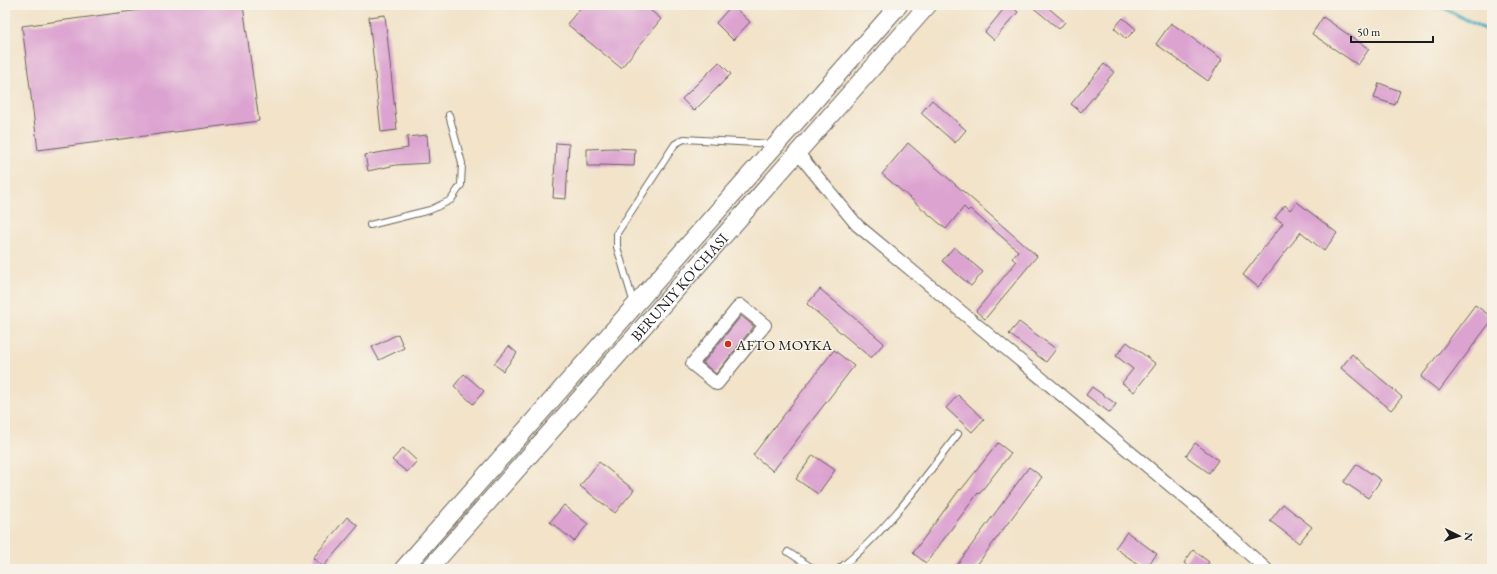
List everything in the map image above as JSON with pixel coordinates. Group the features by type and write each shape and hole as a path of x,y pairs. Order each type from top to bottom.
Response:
{"main road":[{"name":"BERUNIY KO'CHASI","path":"403,569 899,5"},
{"name":"BERUNIY KO'CHASI","path":"429,569 928,5"},
{"path":"609,334 624,347"}],"street":[{"path":"798,152 856,225 1207,516 1266,569"},
{"path":"740,304 765,325 717,384 692,364 740,304"}],"lane":[{"path":"370,225 430,210 451,200 461,185 462,163 449,115"},
{"path":"634,305 617,247 618,233 675,144 684,139 776,144"},
{"path":"839,569 858,554 905,502 958,434"},
{"path":"788,552 814,569"}],"building":[{"path":"177,5 243,5 259,121 38,150 22,26"},
{"path":"583,5 644,5 661,19 621,68 567,24"},
{"path":"732,5 750,22 733,40 716,23"},
{"path":"1007,5 1010,5 1018,12 994,40 985,32"},
{"path":"1030,5 1045,5 1065,22 1059,29"},
{"path":"385,15 397,130 381,132 369,17"},
{"path":"1323,17 1369,49 1358,65 1312,34"},
{"path":"1123,18 1136,29 1126,39 1114,28"},
{"path":"1171,23 1222,59 1208,81 1156,44"},
{"path":"719,62 731,74 694,111 682,99"},
{"path":"1104,64 1114,72 1081,112 1071,104"},
{"path":"1379,83 1400,91 1395,105 1374,98"},
{"path":"932,100 966,130 955,143 921,113"},
{"path":"427,135 429,163 396,165 368,171 365,155 408,148 407,137"},
{"path":"556,143 569,144 566,199 553,198"},
{"path":"908,143 1037,256 985,319 976,311 1016,262 1012,258 1018,251 970,209 968,211 964,207 946,229 882,174"},
{"path":"587,149 635,149 634,166 587,166"},
{"path":"1297,202 1337,233 1324,251 1301,232 1258,287 1243,275 1283,223 1275,218 1285,205 1290,210"},
{"path":"954,247 983,272 971,286 942,261"},
{"path":"820,289 884,343 871,358 807,304"},
{"path":"1475,305 1492,317 1492,320 1439,391 1421,377"},
{"path":"741,316 754,326 716,374 703,363"},
{"path":"1019,322 1056,349 1046,362 1009,334"},
{"path":"398,334 404,348 379,360 372,347"},
{"path":"1127,342 1156,364 1134,392 1122,383 1133,369 1116,356"},
{"path":"509,346 517,353 503,371 494,364"},
{"path":"834,350 854,366 773,471 753,455"},
{"path":"1352,354 1402,397 1391,410 1341,368"},
{"path":"464,374 484,391 473,404 454,386"},
{"path":"1092,387 1116,404 1110,413 1086,395"},
{"path":"958,395 984,419 972,432 946,408"},
{"path":"998,443 1011,453 979,494 978,493 926,563 913,553 960,489 961,490"},
{"path":"1195,443 1218,460 1209,473 1186,456"},
{"path":"403,448 417,461 407,472 392,460"},
{"path":"813,455 835,470 818,494 796,479"},
{"path":"599,462 634,490 615,513 580,486"},
{"path":"1357,464 1381,480 1368,498 1344,482"},
{"path":"1029,467 1042,477 974,569 954,569"},
{"path":"1283,504 1312,527 1299,543 1270,521"},
{"path":"564,505 588,524 574,541 550,522"},
{"path":"347,517 358,526 323,567 313,558"},
{"path":"1127,532 1157,554 1145,569 1115,548"},
{"path":"1193,550 1209,562 1204,569 1192,569 1184,563"}],"waterway":[{"path":"1438,5 1492,33"}],"place":[{"name":"AFTO MOYKA","path":"728,344"}]}
